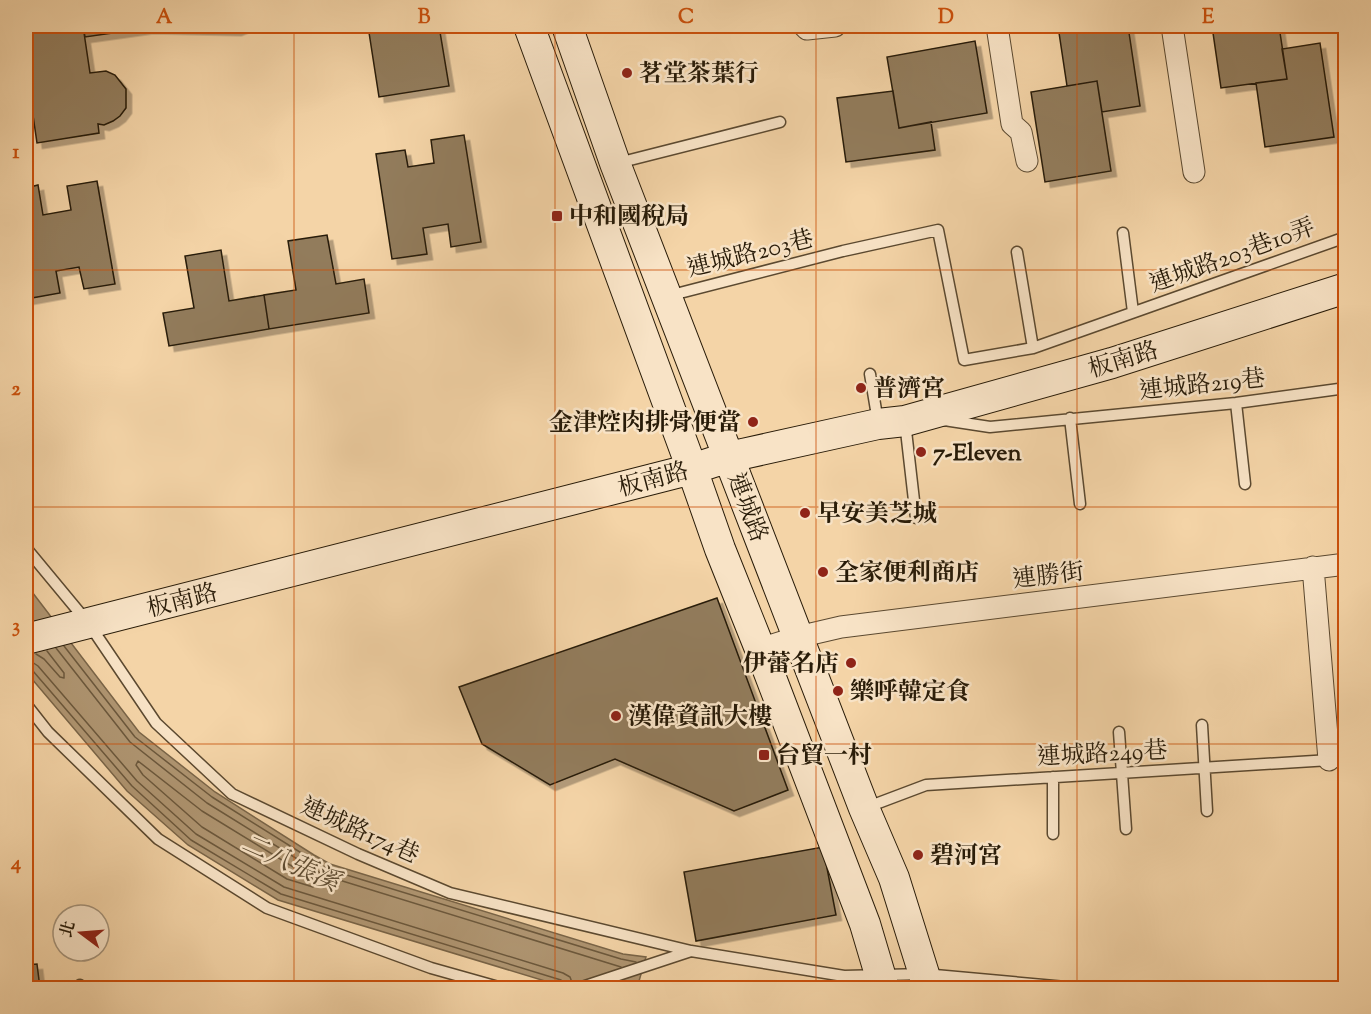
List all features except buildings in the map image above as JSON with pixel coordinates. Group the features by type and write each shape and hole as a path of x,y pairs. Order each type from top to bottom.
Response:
{"main road":[{"name":"連城路","path":"529,26 720,549 865,924 881,982"},
{"name":"連城路","path":"567,26 615,163 864,808 894,878 926,982"},
{"name":"板南路","path":"26,639 692,469 729,457 901,421 1112,363 1346,288"}],"street":[{"path":"804,26 807,29 835,26"},
{"path":"997,26 1012,123 1021,132 1027,161"},
{"path":"1172,26 1194,172"},
{"name":"連勝街","path":"760,649 841,627 1346,564"},
{"path":"1313,567 1337,759"}],"lane":[{"path":"615,163 780,122"},
{"name":"連城路203巷10弄","path":"843,251 938,230 964,360 1033,348 1346,237"},
{"name":"連城路203巷10弄","path":"1124,233 1133,312"},
{"name":"連城路203巷","path":"668,296 843,251"},
{"path":"1017,252 1033,348"},
{"path":"870,374 901,421 916,518"},
{"name":"連城路219巷","path":"901,421 990,427 1236,403 1346,388"},
{"path":"1236,403 1245,484"},
{"path":"1070,418 1080,504"},
{"name":"連城路174巷","path":"26,548 81,626 156,723 232,794 358,854 450,893 691,951 881,982 1077,988"},
{"path":"26,704 48,732 158,839 267,908 431,968 502,988"},
{"path":"1202,725 1207,812"},
{"path":"1119,732 1126,829"},
{"name":"連城路249巷","path":"864,808 926,785 1337,759"},
{"path":"1053,777 1053,834"},
{"name":"連城路174巷","path":"579,988 691,951"}],"water":[{"name":"二八張溪","path":"26,584 139,732 215,792 330,864 623,954 646,957 637,988 568,988 278,900 188,845 127,791 26,672"}],"place":[{"name":"茗堂茶葉行","path":"627,73"},
{"name":"中和國稅局","path":"557,216"},
{"name":"普濟宮","path":"861,388"},
{"name":"金津焢肉排骨便當","path":"753,422"},
{"name":"7-Eleven","path":"921,452"},
{"name":"早安美芝城","path":"805,513"},
{"name":"全家便利商店","path":"823,572"},
{"name":"伊蕾名店","path":"851,663"},
{"name":"樂呼韓定食","path":"838,691"},
{"name":"漢偉資訊大樓","path":"616,716"},
{"name":"台貿一村","path":"764,755"},
{"name":"碧河宮","path":"918,855"}]}
